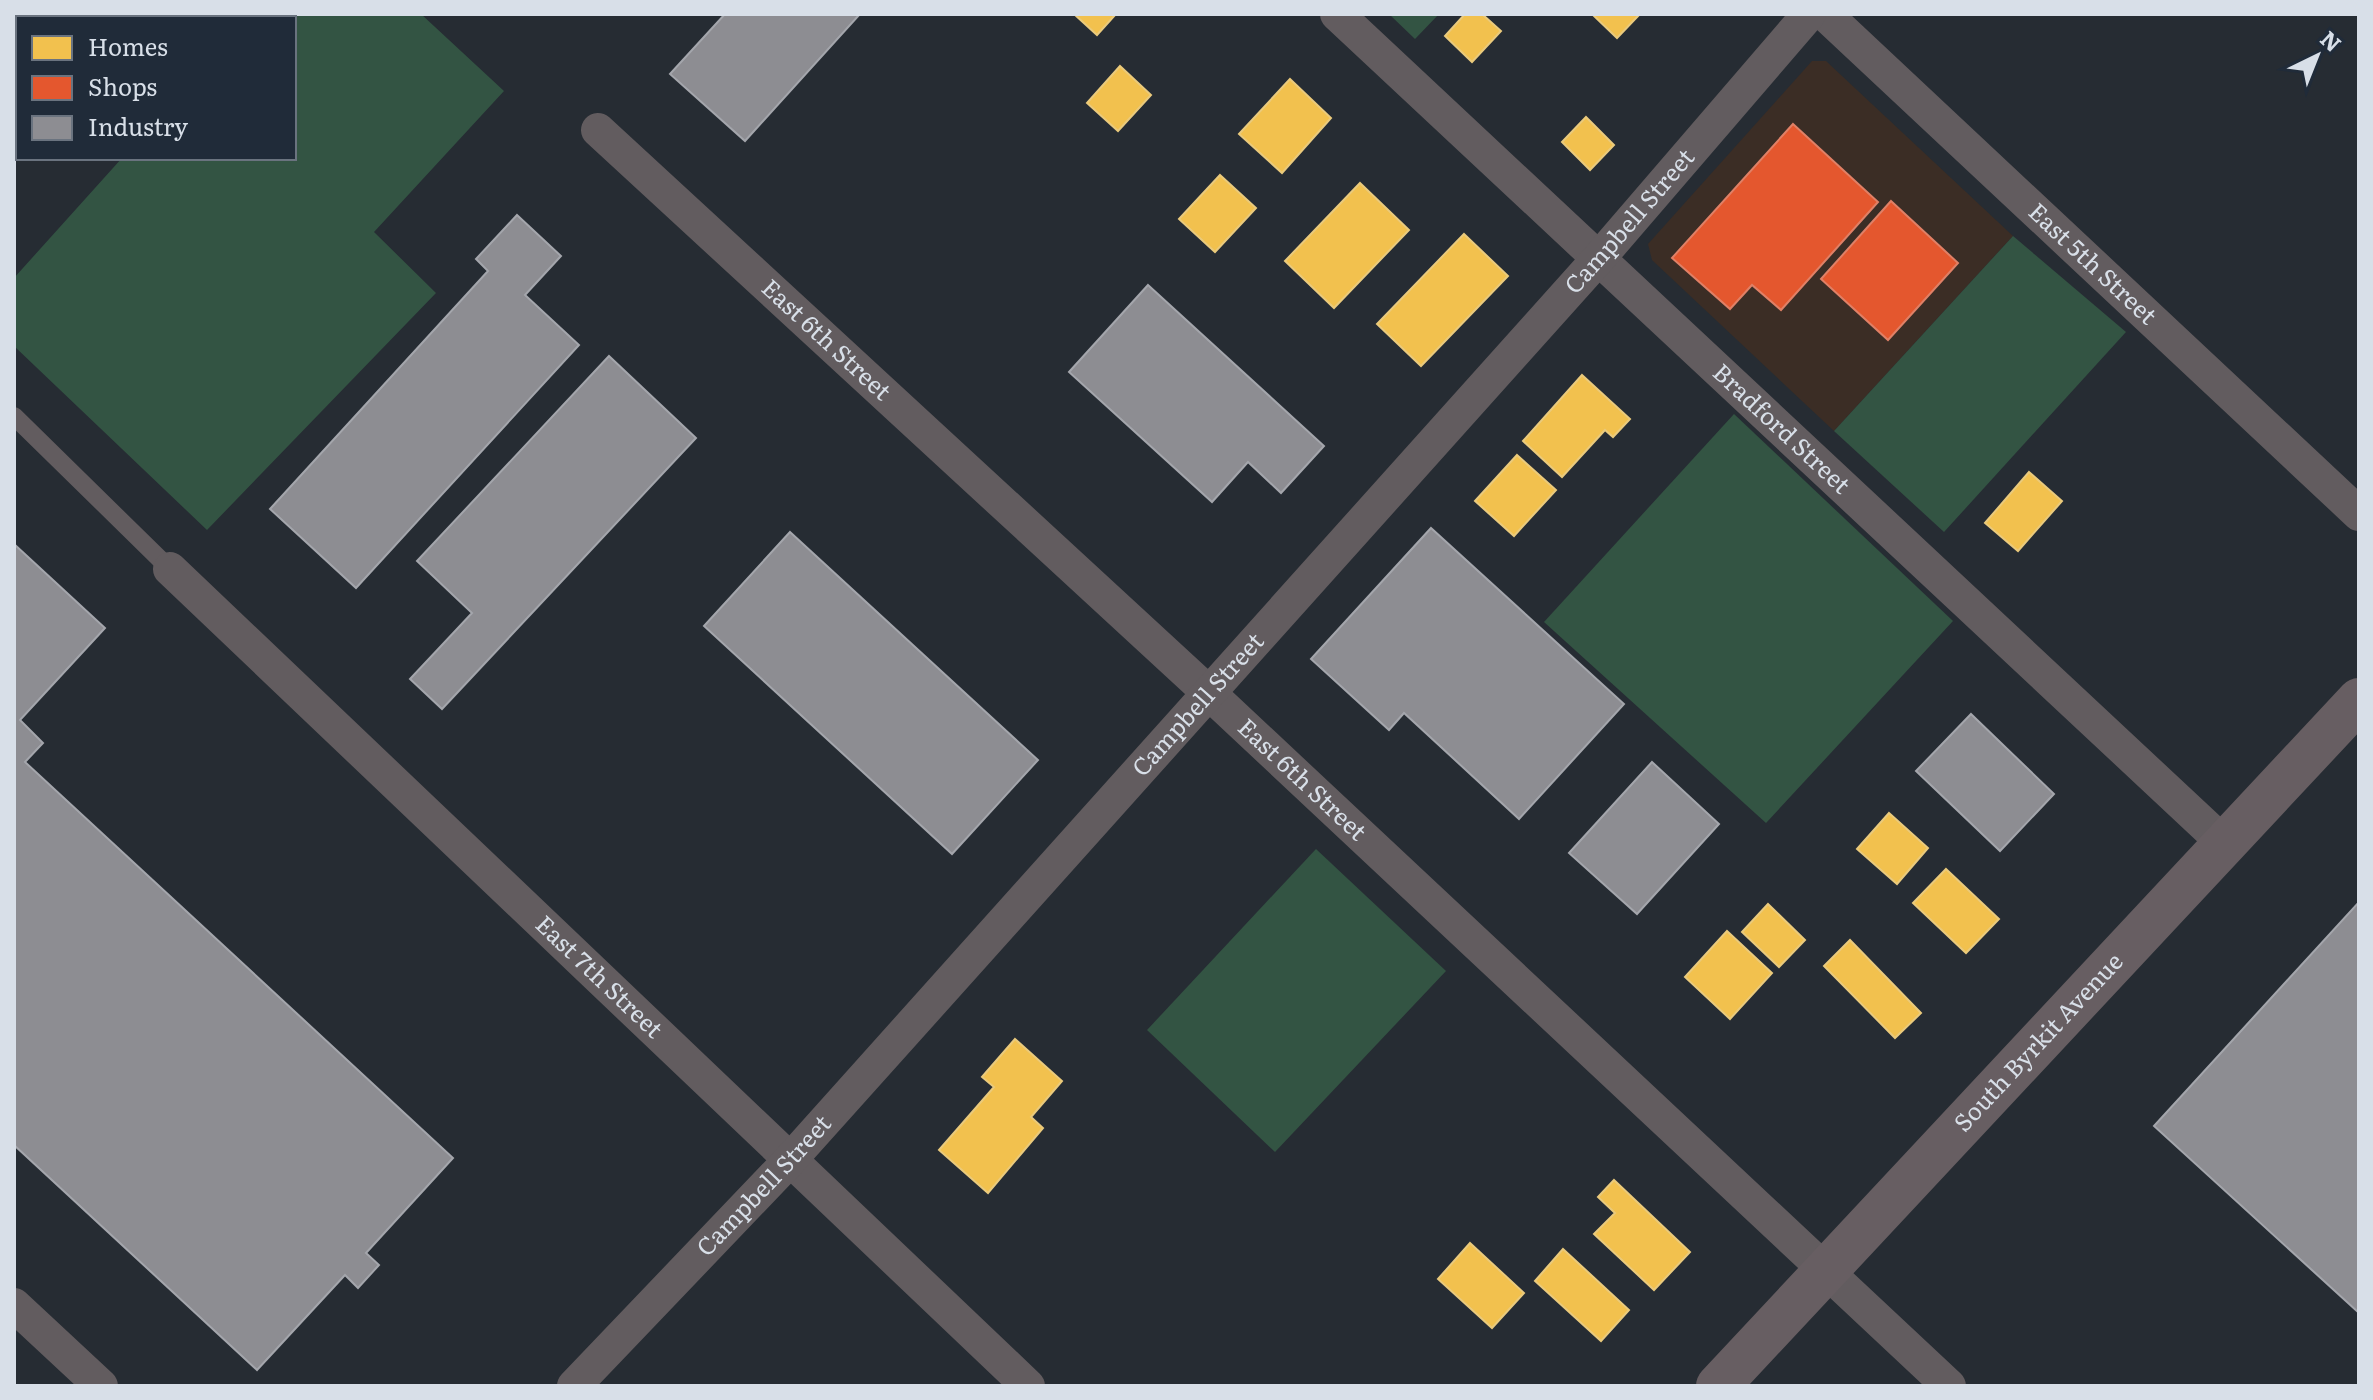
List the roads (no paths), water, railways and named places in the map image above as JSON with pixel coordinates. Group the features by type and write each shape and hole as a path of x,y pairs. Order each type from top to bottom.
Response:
{"street":[{"name":"Bradford Street","path":"1337,14 2226,845"},
{"name":"Campbell Street","path":"574,1386 790,1160 1599,258 1809,14"},
{"name":"East 5th Street","path":"1825,14 2359,514"},
{"name":"East 6th Street","path":"598,130 1209,693 1949,1386"},
{"name":"East 7th Street","path":"170,569 1028,1386"},
{"name":"South Byrkit Avenue","path":"1718,1386 2359,700"},
{"path":"14,1305 101,1386"}],"lane":[{"path":"14,416 170,569"}]}
